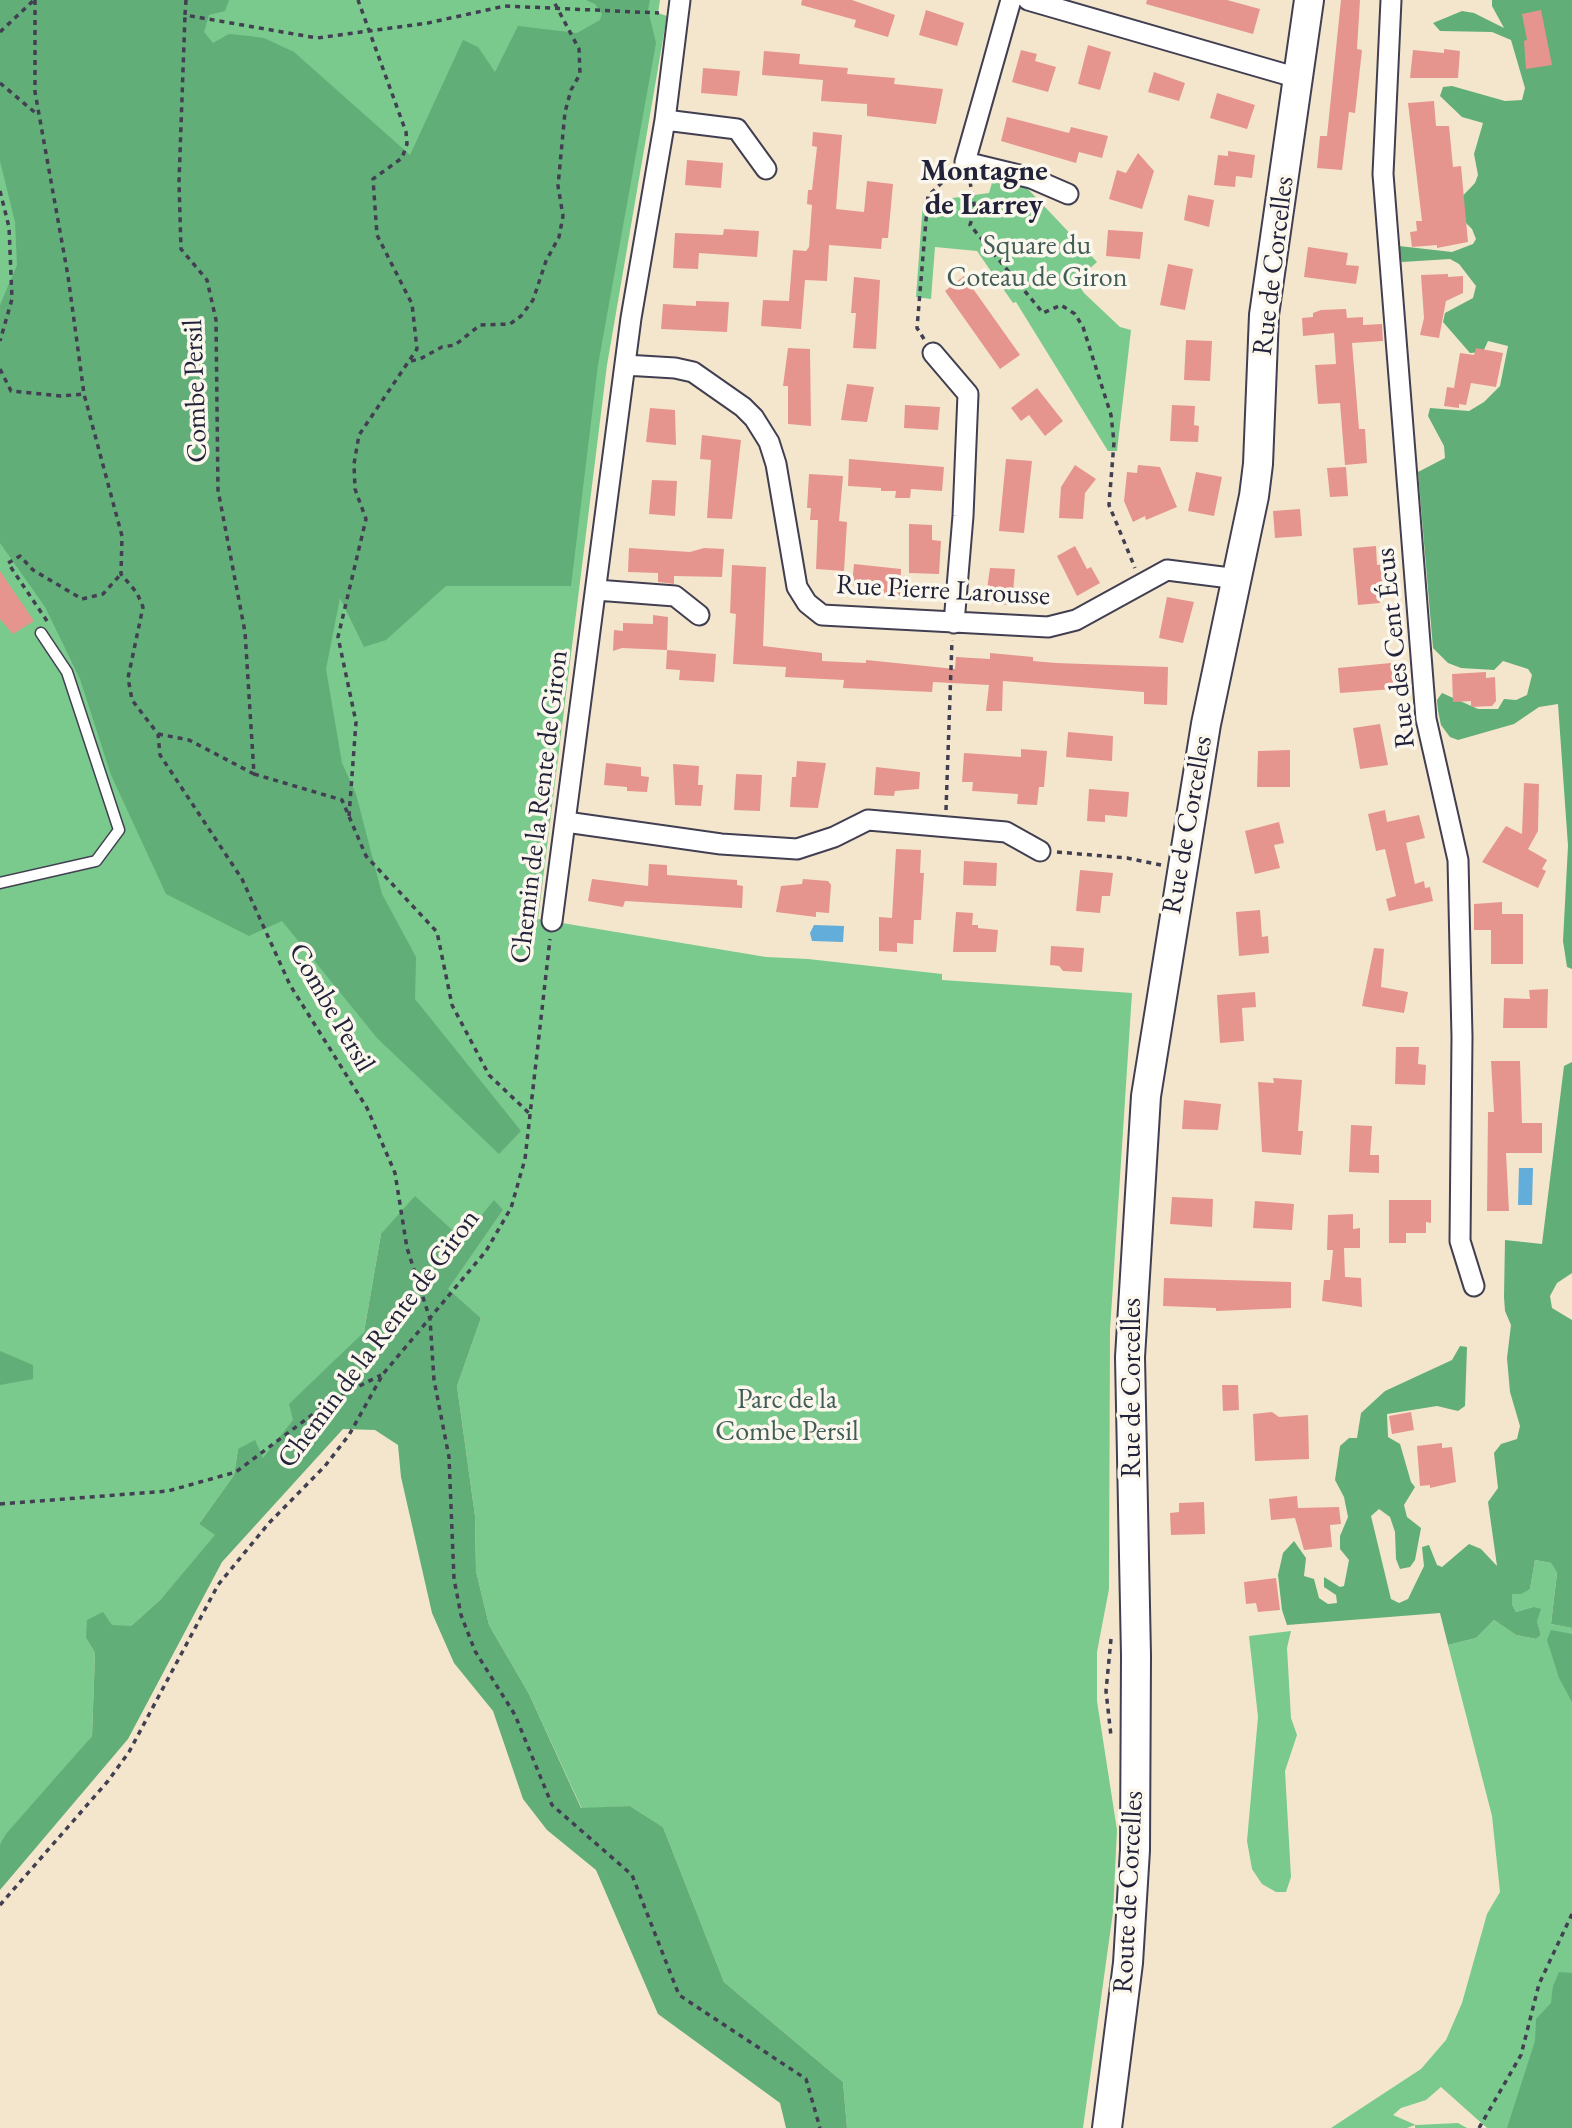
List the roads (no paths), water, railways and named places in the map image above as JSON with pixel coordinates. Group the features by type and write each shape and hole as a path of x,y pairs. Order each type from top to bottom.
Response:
{"main road":[{"name":"Rue de Corcelles","path":"1136,1656 1130,1357 1133,1272 1146,1096 1180,868 1206,724 1238,579 1258,464 1264,315 1309,0"},
{"name":"Route de Corcelles","path":"1107,2128 1122,2015 1133,1888 1136,1656"}],"street":[{"path":"1011,0 965,162 1031,178 1068,194"},
{"path":"1028,0 1084,8 1297,78"},
{"name":"Rue des Cent Écus","path":"1391,0 1383,174 1426,719 1458,860 1462,1037 1460,1241 1474,1286"},
{"name":"Chemin de la Rente de Giron","path":"552,920 625,365 665,120 679,7"},
{"path":"665,120 737,129 766,169"},
{"path":"933,353 968,394 963,516 954,623"},
{"name":"Rue Pierre Larousse","path":"625,365 675,368 693,372 743,407 760,426 776,464 794,580 803,598 814,610 833,617 1056,626 1076,620 1167,570 1177,569 1238,579"},
{"path":"596,590 675,596 699,615"},
{"path":"566,821 690,841 797,849 834,837 868,820 1006,832 1040,851"}],"lane":[{"path":"0,883 96,861 119,830 67,672 41,633"}],"water":[{"path":"814,925 844,926 843,942 812,941 810,933"},
{"path":"1519,1168 1533,1168 1532,1205 1518,1205"}],"district":[{"name":"Montagne de Larrey","path":"984,189"}],"park label":[{"name":"Square du Coteau de Giron","path":"1037,262"},
{"name":"Parc de la Combe Persil","path":"787,1416"}]}
